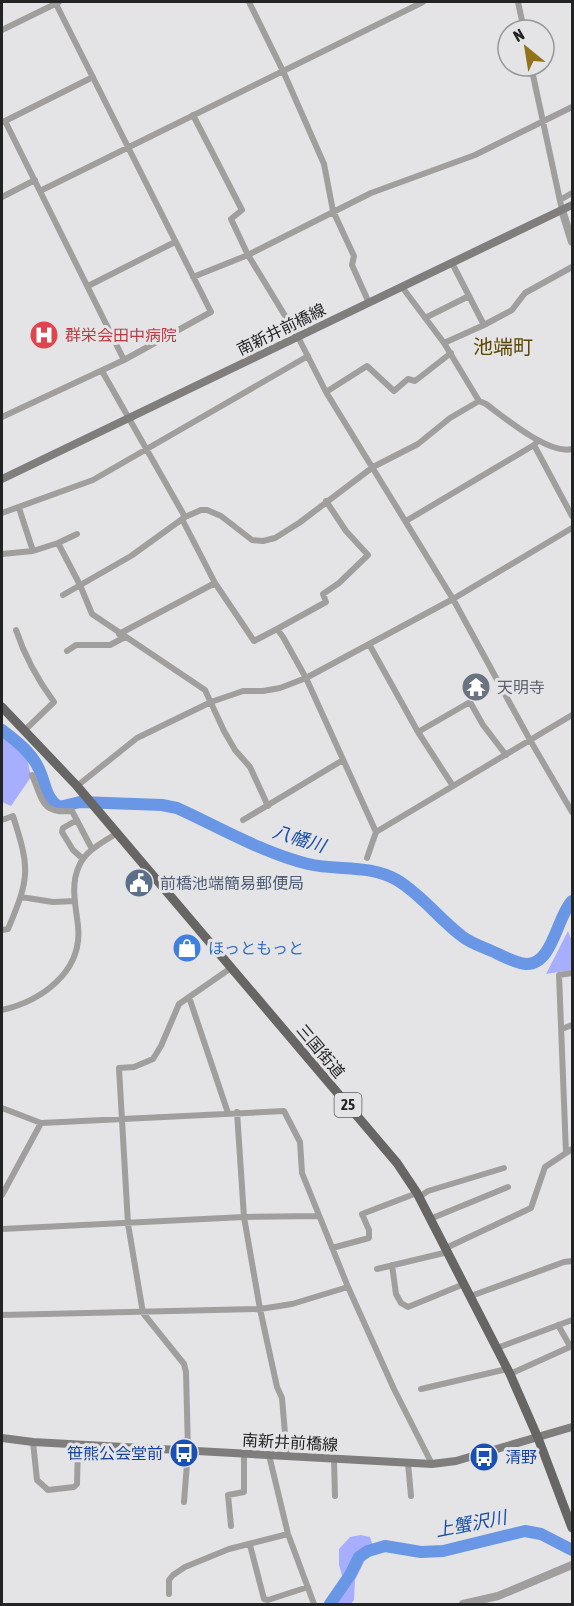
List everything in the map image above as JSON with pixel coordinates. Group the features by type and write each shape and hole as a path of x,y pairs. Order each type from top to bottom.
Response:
{"main road":[{"name":"南新井前橋線","path":"2,479 573,205"},
{"name":"三国街道","path":"2,707 77,786 397,1163 418,1195 509,1371 573,1528"},
{"name":"南新井前橋線","path":"2,1438 78,1445 432,1464 456,1461 573,1427"}],"street":[{"path":"2,30 57,2 127,148 211,312 124,360 2,417"},
{"path":"249,2 283,71 324,164 333,212 354,256 352,265 369,303"},
{"path":"40,191 423,2"},
{"path":"518,2 521,18"},
{"path":"93,76 3,122 35,180 124,360"},
{"path":"534,78 562,210 572,236"},
{"path":"193,277 248,255 371,193 474,155 573,107"},
{"path":"193,115 242,210 231,219 248,255 298,337 326,392 453,599 530,741 573,812"},
{"path":"2,197 35,180"},
{"path":"560,200 573,194"},
{"path":"88,286 175,242"},
{"path":"452,263 484,325"},
{"path":"444,343 512,310 525,293 573,267"},
{"path":"402,287 451,353 479,401 536,443 565,451 573,449"},
{"path":"425,318 469,296"},
{"path":"326,392 367,366 394,391 408,379 415,381 451,353"},
{"path":"2,513 93,480 308,356"},
{"path":"102,371 130,418 215,583 254,641 326,602 322,594 339,583 368,555 346,531 326,501"},
{"path":"63,595 130,556 183,518 201,510 207,510 220,516 252,540 263,541 285,532 373,467 418,444 450,418 479,401"},
{"path":"536,443 573,516"},
{"path":"406,521 536,443"},
{"path":"19,508 33,551"},
{"path":"77,786 137,738 211,702 243,691 271,690 306,678 453,599 573,528"},
{"path":"2,554 33,551 77,534"},
{"path":"58,543 92,614 205,690 235,750 250,766 268,806"},
{"path":"67,651 76,645 110,645 122,635 215,583"},
{"path":"277,629 306,678 376,831 368,858"},
{"path":"15,630 24,655 54,702 24,730"},
{"path":"369,644 418,732 453,786"},
{"path":"418,732 470,702 483,725 506,755"},
{"path":"376,831 573,715"},
{"path":"243,820 343,760"},
{"path":"33,775 45,806 54,811 72,811 92,849"},
{"path":"2,820 13,816 25,854 27,873 21,897 8,928 2,930"},
{"path":"77,820 63,828 62,832 73,850 83,859"},
{"path":"2,1010 22,1005 51,988 70,965 79,941 74,882 83,859 92,849 117,833"},
{"path":"21,897 52,902 75,901"},
{"path":"184,1502 188,1451 186,1372 184,1364 143,1313 128,1224 119,1068 134,1068 153,1059 179,1004 231,968"},
{"path":"566,1153 559,975 573,973"},
{"path":"189,997 228,1113"},
{"path":"562,1029 573,1025"},
{"path":"2,1108 41,1123 284,1111 300,1142 302,1173 348,1287 394,1389 432,1464"},
{"path":"237,1112 244,1217 260,1309 277,1387 282,1398 287,1456"},
{"path":"2,1195 41,1123"},
{"path":"377,1269 447,1250 531,1209 545,1167 573,1149"},
{"path":"332,1248 369,1238 369,1230 362,1214 504,1168"},
{"path":"430,1219 508,1187"},
{"path":"2,1229 244,1217 319,1216"},
{"path":"471,1296 564,1262 573,1261"},
{"path":"392,1265 396,1294 401,1303 408,1307 464,1284"},
{"path":"2,1315 260,1309 292,1304 348,1287"},
{"path":"497,1348 573,1320"},
{"path":"421,1389 509,1371 572,1346 558,1325"},
{"path":"33,1442 37,1480 48,1490 74,1488 77,1484 78,1445"},
{"path":"231,1526 228,1495 244,1492 244,1454"},
{"path":"269,1455 288,1534 314,1605"},
{"path":"334,1460 335,1496"},
{"path":"408,1463 411,1496"},
{"path":"169,1594 169,1580 185,1567 219,1553 288,1534"},
{"path":"250,1545 264,1599 268,1600 308,1587"},
{"path":"463,1605 487,1602 573,1565"}],"shaded area":[{"path":"2,732 24,744 31,777 11,806 2,802"},
{"path":"568,931 572,941 572,970 546,974"},
{"path":"361,1535 370,1537 373,1546 358,1555 343,1579 339,1565 339,1549 350,1537"},
{"path":"367,1556 355,1580 354,1600 351,1604 334,1604 362,1559"}],"waterway":[{"name":"八幡川","path":"2,730 22,746 35,761 48,794 59,807 80,802 162,805 177,808 291,859 319,866 364,870 386,875 415,893 446,923 467,939 511,960 526,964 542,957 572,901"},
{"name":"上蟹沢川","path":"330,1604 359,1557 368,1551 385,1546 421,1552 443,1551 525,1531 541,1534 572,1550"}],"place":[{"name":"群栄会田中病院","path":"44,335"},
{"name":"天明寺","path":"476,687"},
{"name":"前橋池端簡易郵便局","path":"139,883"},
{"name":"ほっともっと","path":"187,948"},
{"name":"笹熊公会堂前","path":"184,1453"},
{"name":"清野","path":"484,1457"}],"district":[{"name":"池端町","path":"503,347"}]}
